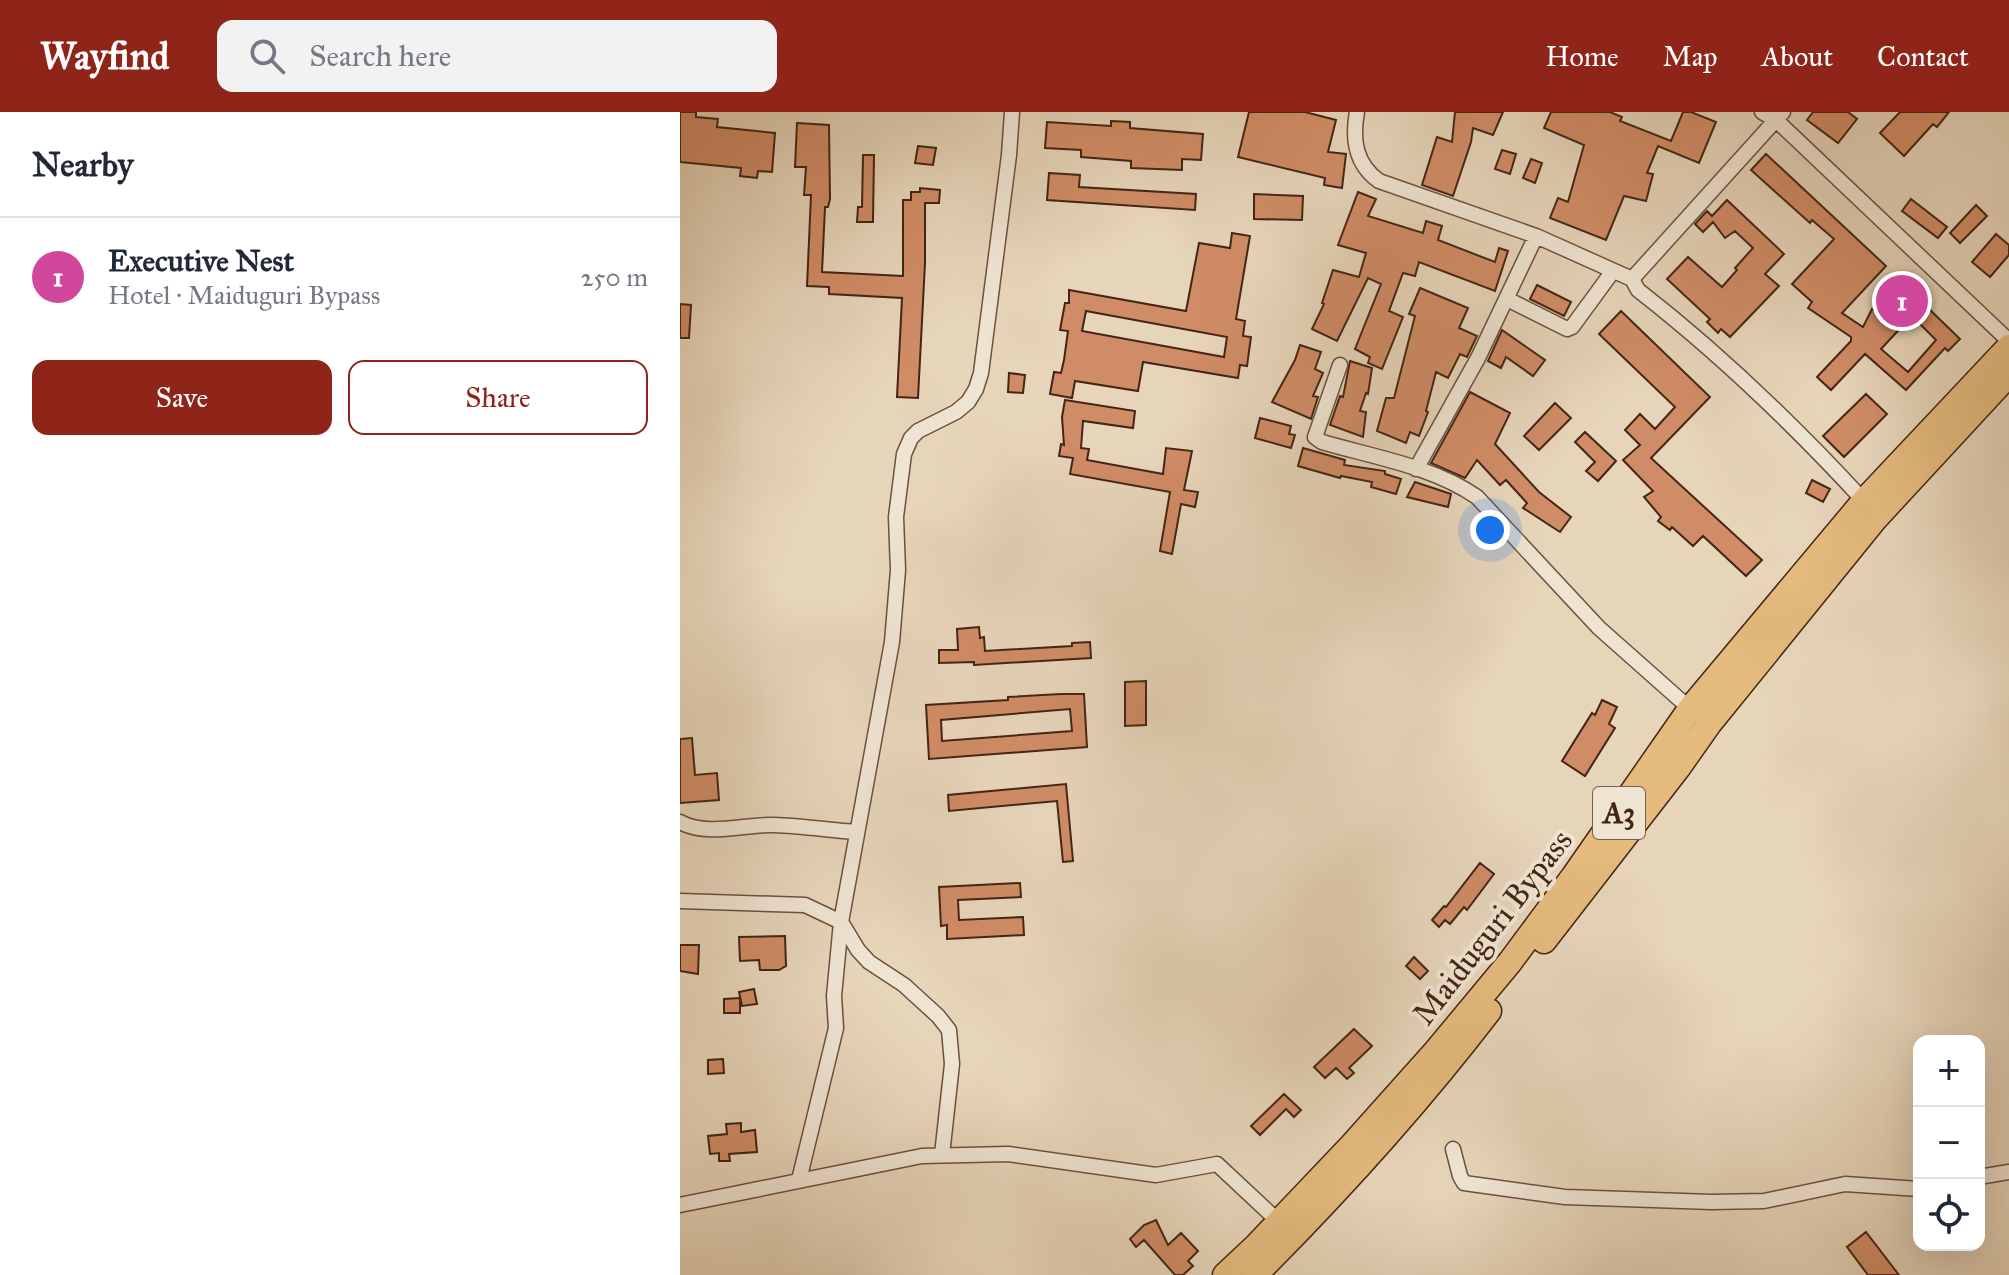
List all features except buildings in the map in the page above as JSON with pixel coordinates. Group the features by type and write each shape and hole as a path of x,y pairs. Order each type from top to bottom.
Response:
{"highway":[{"name":"Maiduguri Bypass","path":"1225,1275 1279,1222 1436,1051 1510,962 1864,501 2009,344"},
{"name":"Maiduguri Bypass","path":"1255,1275 1325,1206 1424,1094 1583,894 1678,768 1699,716 2009,374"}],"street":[{"path":"799,1180 836,1028 834,996 841,922 892,642 898,570 896,517 904,454 918,431 956,412 968,402 976,389 981,373 995,270 1012,112"},
{"path":"1357,112 1354,127 1357,157 1379,181 1536,236 1632,279 1638,290 1714,353 1814,447 1864,501"},
{"path":"1762,112 1780,116 2009,344"},
{"path":"1632,279 1780,116"},
{"path":"1416,469 1478,358 1536,236"},
{"path":"1507,299 1567,329 1572,327 1613,271"},
{"path":"1340,365 1315,437 1322,442 1416,469 1477,497 1599,628 1699,716"},
{"path":"680,822 710,829 770,825 857,832"},
{"path":"680,901 805,905 841,922 869,962 904,985 938,1016 949,1030 952,1064 942,1155"},
{"path":"1453,1149 1464,1183 1565,1197 1747,1202 1845,1184 1913,1189"},
{"path":"680,1205 905,1158 1008,1154 1156,1175 1217,1164 1279,1222"},
{"path":"1985,1176 2009,1172"}],"place":[{"name":"Executive Nest","path":"1902,301"}]}
